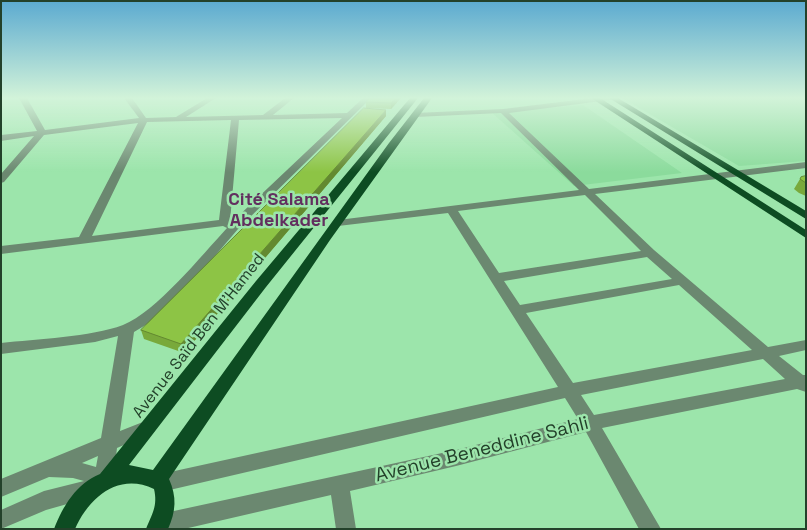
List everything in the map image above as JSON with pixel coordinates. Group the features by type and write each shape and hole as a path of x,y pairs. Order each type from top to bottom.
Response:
{"main road":[{"name":"Avenue Saïd Ben M'Hamed","path":"64,529 69,515 150,426 261,284 394,123"},
{"path":"159,481 390,147 409,123"},
{"path":"633,123 806,235"},
{"path":"653,123 806,216"},
{"path":"100,483 123,473 138,472 159,481 166,494 166,501 158,526"}],"street":[{"path":"37,123 42,132"},
{"path":"1,138 121,123"},
{"path":"84,239 143,123"},
{"path":"229,225 235,123"},
{"path":"1,348 95,337 127,329 144,320 186,281 229,225 341,123"},
{"path":"515,123 650,253 764,353 804,384"},
{"path":"1,180 42,132"},
{"path":"338,223 806,165"},
{"path":"450,208 590,423 651,529"},
{"path":"1,250 84,239 229,225"},
{"path":"496,278 650,253"},
{"path":"517,310 681,281"},
{"path":"100,483 127,329"},
{"path":"159,481 568,390 806,346"},
{"name":"Avenue Beneddine Sahli","path":"158,526 456,458 590,423 804,384"},
{"path":"1,488 150,426"},
{"path":"47,470 73,469 93,474 100,483"},
{"path":"1,520 44,501 100,483"},
{"path":"339,484 346,529"}],"shaded area":[{"path":"503,123 609,123 682,173 574,186"},
{"path":"665,123 806,123 806,161 739,166"}],"building":[{"path":"349,123 375,123 181,344 141,330"},
{"path":"806,176 806,183 800,179"}],"district":[{"name":"Cité Salama Abdelkader","path":"279,210"}]}
